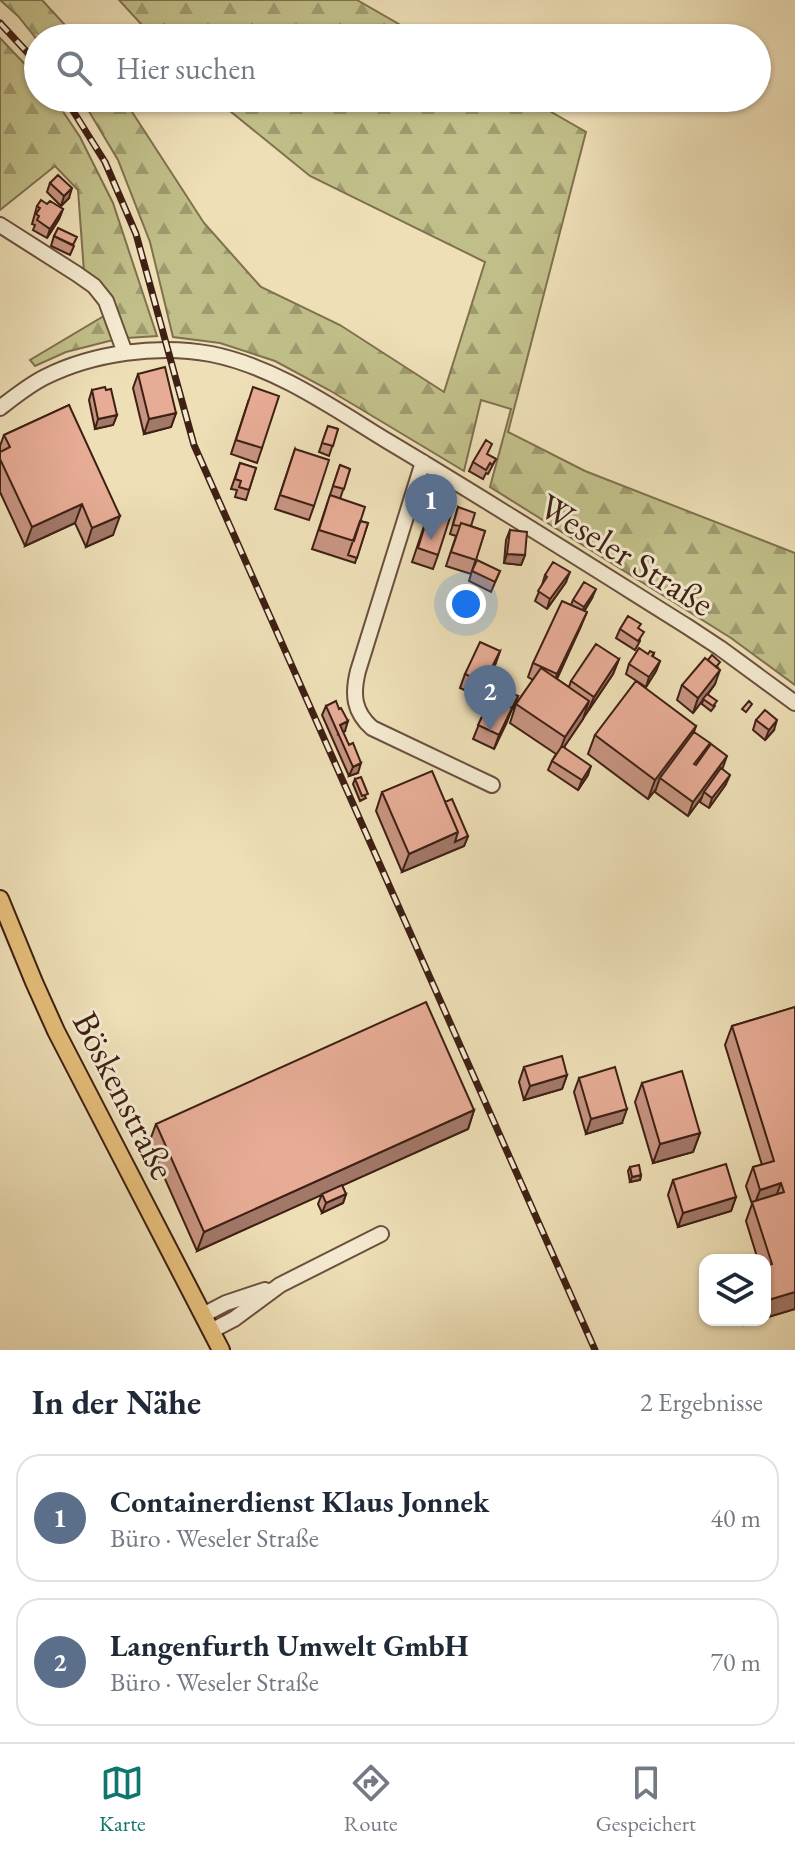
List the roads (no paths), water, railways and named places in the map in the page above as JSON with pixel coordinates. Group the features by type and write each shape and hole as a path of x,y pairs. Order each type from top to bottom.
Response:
{"main road":[{"name":"Böskenstraße","path":"0,899 56,1031 221,1350"}],"street":[{"path":"0,225 94,286 106,301 125,353"},
{"name":"Weseler Straße","path":"0,408 45,377 125,353 184,351 226,357 247,364 283,379 423,462 699,634 795,703"},
{"path":"423,462 358,671 355,704 359,714 372,728 492,785"},
{"path":"203,1315 226,1303 280,1285 381,1234"},
{"path":"211,1331 234,1319 280,1285"}],"railway":[{"path":"0,23 24,49"},
{"path":"74,112 105,162 136,234 194,445 595,1350"}],"place":[{"name":"Containerdienst Klaus Jonnek","path":"431,540"},
{"name":"Langenfurth Umwelt GmbH","path":"490,731"}]}
